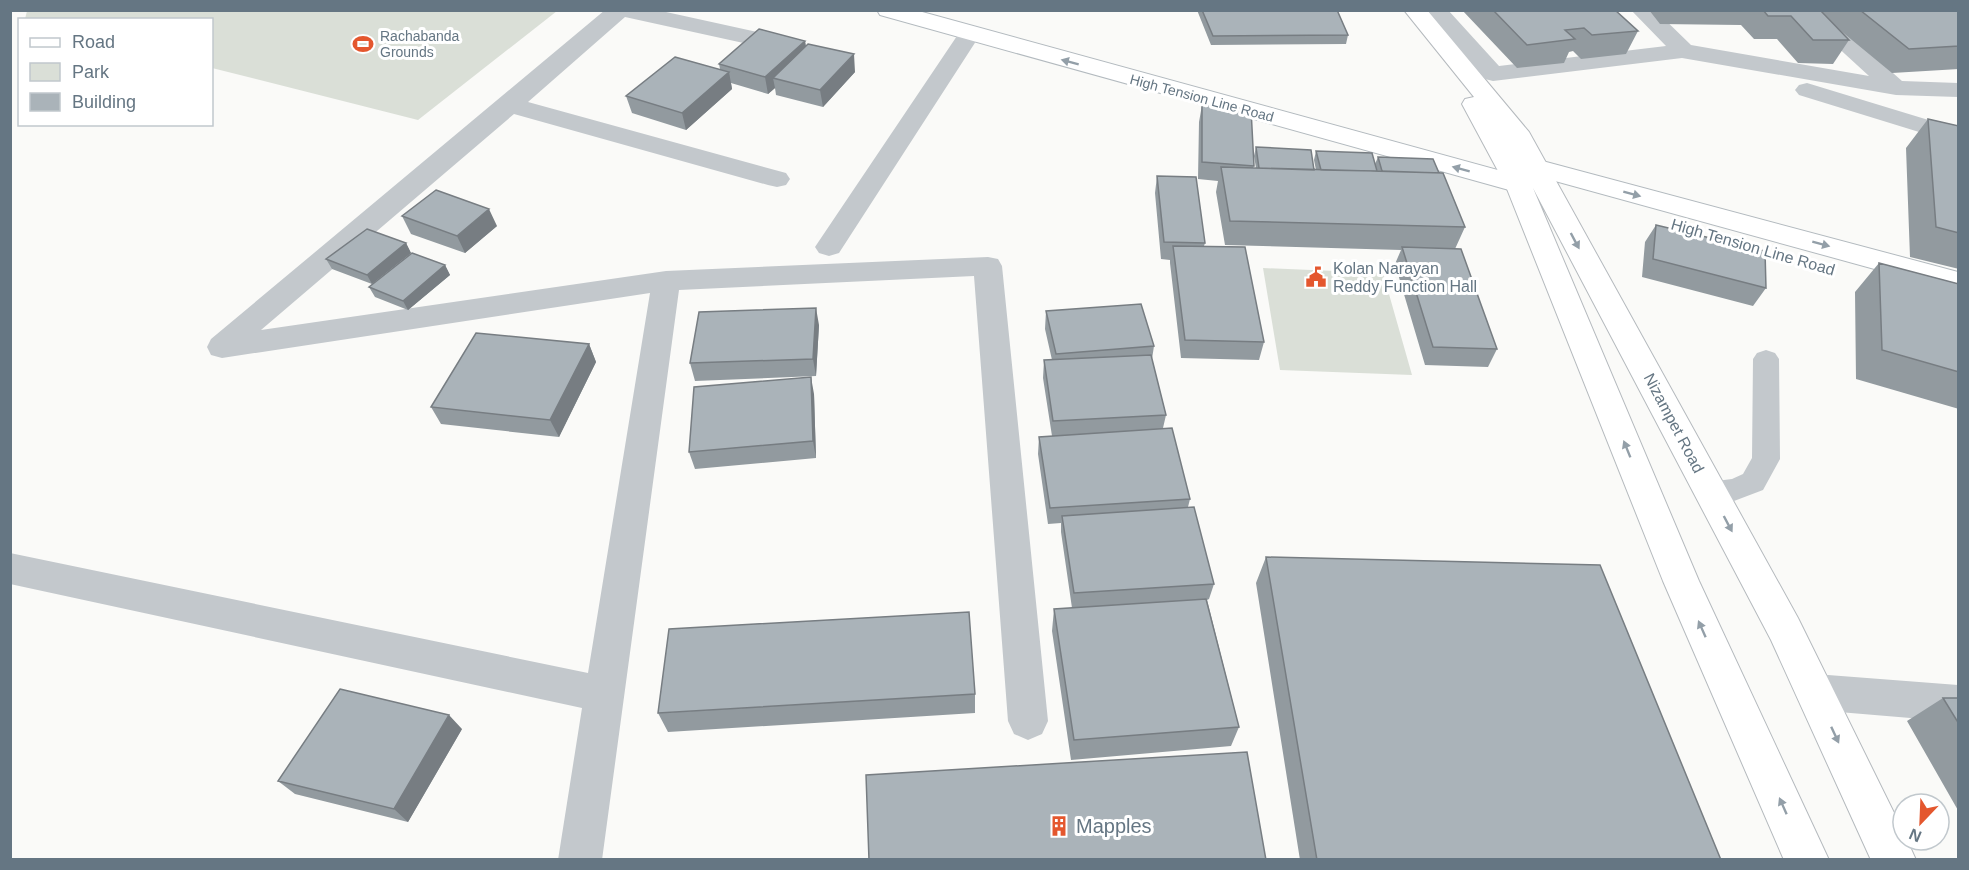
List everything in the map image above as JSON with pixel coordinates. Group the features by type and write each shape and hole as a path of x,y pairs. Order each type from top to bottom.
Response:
{"main road":[{"name":"High Tension Line Road","path":"888,10 966,23 1595,193 1959,304"},
{"name":"Nizampet Road","path":"1392,10 1478,109 1526,175 1710,491 1785,630 1894,860"},
{"name":"Nizampet Road","path":"1415,10 1516,132 1526,175 1681,581 1807,860"},
{"path":"1595,193 1959,282"}],"street":[{"path":"619,10 510,105 222,347 666,281 988,266 1028,721"},
{"path":"625,10 816,52"},
{"path":"1436,10 1493,74 1684,51 1896,88 1959,90"},
{"path":"1642,10 1684,51 1959,137"},
{"path":"1808,10 1896,88"},
{"path":"829,247 966,23"},
{"path":"510,105 777,179"},
{"path":"580,860 666,281"},
{"path":"10,568 605,695"},
{"path":"1815,692 1959,704"}],"lane":[{"path":"1710,491 1734,490 1753,482 1766,459 1766,359"}],"green space":[{"name":"Rachabanda Grounds","path":"27,10 557,11 418,120 213,68 213,18 25,18"},
{"path":"1263,268 1383,273 1412,375 1280,370"}],"building":[{"path":"1202,10 1337,10 1348,35 1213,36"},
{"path":"1493,10 1615,10 1638,31 1592,35 1584,28 1565,30 1575,39 1527,45"},
{"path":"1763,10 1820,10 1849,40 1813,40 1791,16 1768,16"},
{"path":"1860,10 1959,10 1959,46 1909,49"},
{"path":"759,29 805,41 765,77 719,64"},
{"path":"808,44 854,54 820,90 773,78"},
{"path":"675,57 729,72 682,113 626,96"},
{"path":"1202,105 1251,109 1254,166 1202,162"},
{"path":"1928,119 1959,126 1959,233 1936,227"},
{"path":"1256,147 1311,150 1314,170 1259,168"},
{"path":"1316,151 1372,153 1377,171 1321,170"},
{"path":"1378,157 1433,159 1439,173 1382,171"},
{"path":"1221,167 1443,173 1465,227 1230,221"},
{"path":"1157,176 1196,177 1205,243 1164,242"},
{"path":"436,190 489,209 457,236 402,216"},
{"path":"1656,225 1765,251 1766,288 1653,259"},
{"path":"367,229 406,243 367,275 326,259"},
{"path":"1173,246 1245,247 1264,342 1185,340"},
{"path":"1402,247 1461,249 1497,349 1433,347"},
{"path":"412,253 445,265 403,301 369,287"},
{"path":"1879,263 1959,284 1959,372 1882,350"},
{"path":"1141,304 1154,346 1056,354 1046,311"},
{"path":"816,308 813,359 690,363 699,312"},
{"path":"476,333 589,344 550,420 431,407"},
{"path":"1151,355 1166,415 1053,421 1044,360"},
{"path":"811,377 813,441 689,452 694,387"},
{"path":"1172,428 1190,499 1050,508 1039,437"},
{"path":"1194,507 1214,584 1074,593 1062,516"},
{"path":"1266,557 1600,565 1721,860 1317,860"},
{"path":"1206,599 1239,727 1074,740 1054,609"},
{"path":"969,612 975,694 658,713 669,629"},
{"path":"340,689 449,715 394,809 278,781"},
{"path":"1943,698 1959,698 1959,724"},
{"name":"Mapples","path":"1247,752 1266,860 869,860 866,775"}],"place":[{"name":"Rachabanda Grounds","path":"363,44"},
{"name":"Kolan Narayan Reddy Function Hall","path":"1316,277"},
{"name":"Mapples","path":"1059,826"}]}
